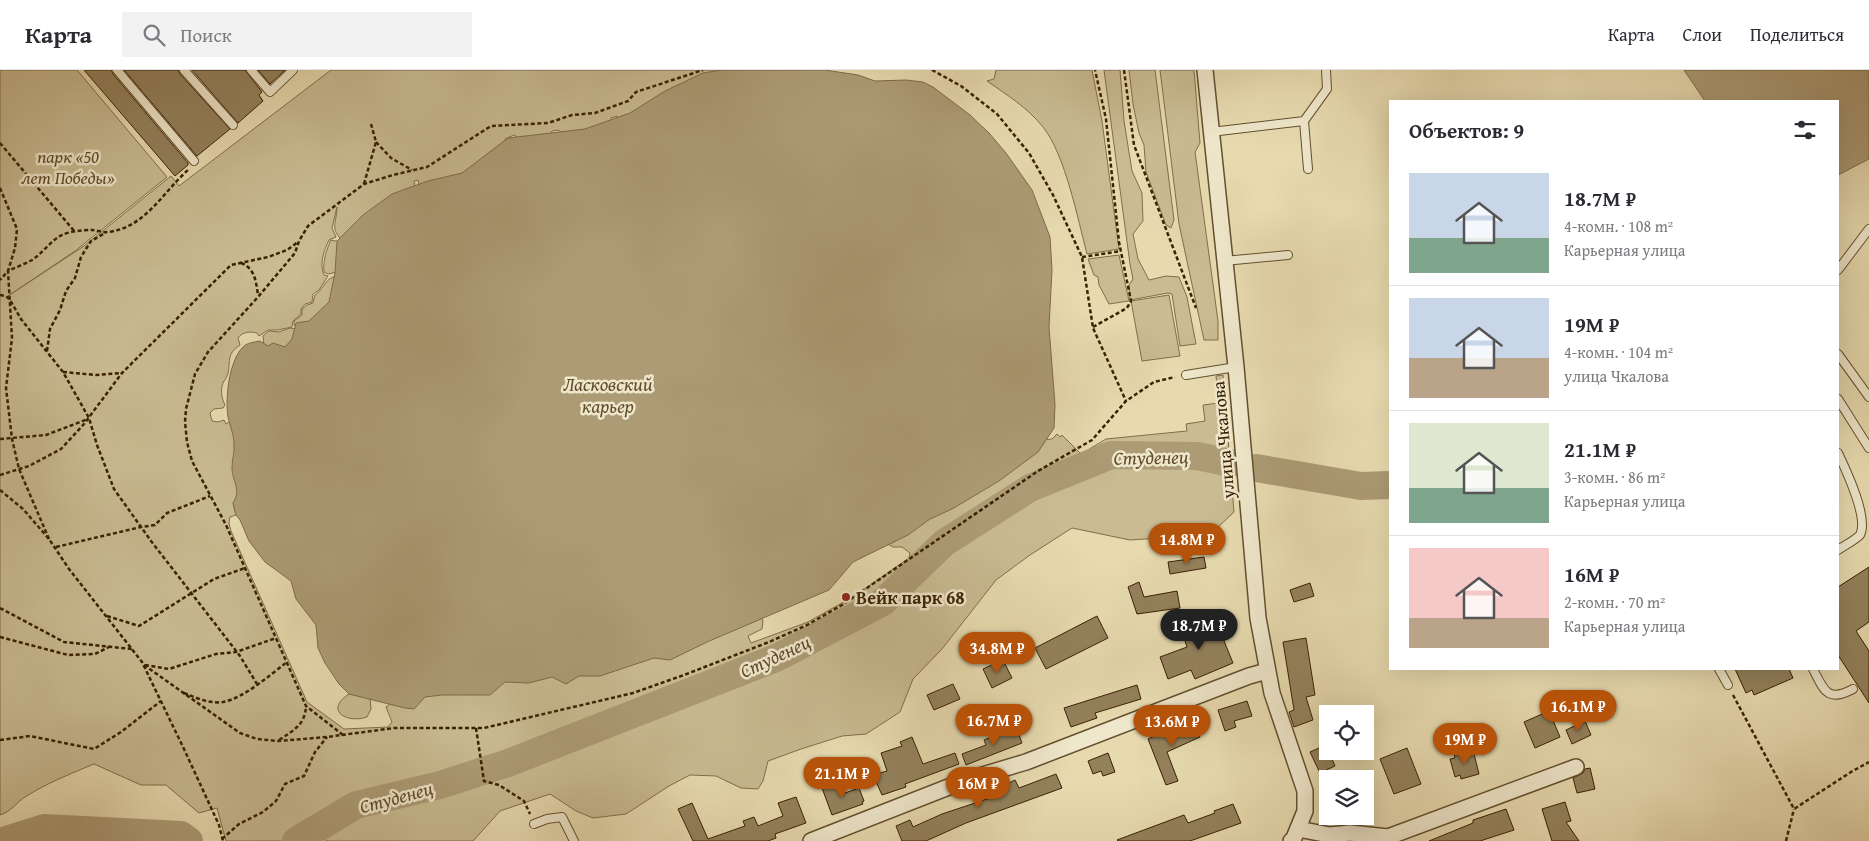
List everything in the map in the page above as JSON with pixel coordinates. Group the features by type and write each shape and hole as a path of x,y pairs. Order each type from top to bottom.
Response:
{"street":[{"name":"улица Чкалова","path":"1206,70 1236,367 1254,584 1272,693 1305,791 1306,811 1295,835 1350,833 1388,836 1576,768"},
{"path":"811,841 969,779 1026,762 1249,676 1267,671"}],"lane":[{"path":"117,70 194,160"},
{"path":"184,70 233,125"},
{"path":"251,70 270,92 293,70"},
{"path":"1308,169 1304,122 1327,89 1326,70"},
{"path":"1211,132 1304,122"},
{"path":"1839,269 1869,229"},
{"path":"1224,261 1288,255"},
{"path":"1839,355 1869,397"},
{"path":"1186,375 1236,367"},
{"path":"1839,401 1869,448"},
{"path":"1839,455 1865,512 1863,530 1860,535 1839,549"},
{"path":"1720,670 1728,685"},
{"path":"1814,670 1824,688 1833,695 1840,696 1853,690"},
{"path":"534,824 547,819 562,817 574,841"}],"path":[{"path":"342,735 306,706 226,525 192,460 187,442 186,415 195,374 208,352 295,253 299,241 308,226 364,184 427,167 491,126 548,122 572,115 595,113 628,101 636,92 703,70"},
{"path":"932,70 961,86 997,114 1029,153 1053,195 1082,257 1093,328 1126,401"},
{"path":"1093,328 1127,308 1131,301 1121,251 1106,119 1095,70"},
{"path":"1124,70 1134,145 1196,308"},
{"path":"371,124 376,142 391,158 413,170"},
{"path":"364,184 376,142"},
{"path":"0,143 75,232"},
{"path":"0,280 8,271 33,259 52,241 63,234 92,230 106,232 126,228 137,222 156,206 175,182 189,169 194,160"},
{"path":"0,188 17,229 15,248 8,271 12,338 6,388 12,439 20,469 49,539"},
{"path":"47,351 50,329 60,310 66,291 76,278 81,257 91,241 106,232"},
{"path":"0,475 20,469 61,449 89,418 122,373 231,265 268,257 286,250 299,241"},
{"path":"1082,257 1121,251"},
{"path":"236,264 243,264 252,270 256,280 258,297"},
{"path":"0,295 6,296 10,300 21,319 63,372 89,418 114,489 236,652 257,684"},
{"path":"63,372 96,375 122,373"},
{"path":"144,665 240,733 278,741 394,728 484,728 633,693 769,642 807,625 842,606 1038,471 1092,440 1126,401 1154,382 1186,375"},
{"path":"0,440 46,436 89,418"},
{"path":"0,490 23,509 56,547 69,569 144,665 219,825 222,840"},
{"path":"56,547 141,526 156,526 167,513 210,496"},
{"path":"106,616 139,626 214,579 245,567"},
{"path":"0,608 64,642 132,649"},
{"path":"0,637 68,655 95,654 110,646"},
{"path":"144,665 169,669 216,654 236,652 276,638"},
{"path":"180,692 203,700 222,702 257,684 287,662"},
{"path":"1728,685 1794,809 1786,841"},
{"path":"0,740 30,736 94,749 121,732 161,700"},
{"path":"278,741 295,729 305,717 306,706"},
{"path":"476,728 482,757 484,782 499,785 524,801"},
{"path":"222,840 239,824 270,807 276,801 285,784 304,776 315,752 327,737"},
{"path":"1794,809 1869,762"}],"green space":[{"name":"парк «50 лет Победы»","path":"0,70 77,70 167,177 75,251 8,296 84,246 171,176 179,186 331,70 750,70 620,128 617,116 611,118 613,127 564,134 558,130 552,131 547,137 520,139 514,135 505,139 507,142 505,163 420,189 418,180 414,181 415,189 346,245 335,231 337,207 332,228 336,237 329,240 322,262 324,275 328,276 319,290 313,294 312,302 305,304 301,309 301,314 293,321 292,327 268,330 259,336 257,333 246,332 238,338 240,345 231,355 228,374 222,387 225,405 223,408 214,409 210,413 212,421 224,420 226,424 232,420 251,483 233,503 236,515 230,517 231,531 307,702 344,729 388,727 392,722 386,707 391,703 487,684 757,609 763,621 762,629 748,636 751,643 808,622 856,595 909,558 910,553 902,547 893,547 881,540 1041,440 1052,439 1057,434 1060,437 1062,435 1081,454 1106,439 1187,431 1186,424 1205,421 1203,405 1219,403 1216,376 1223,375 1234,512 1214,531 1193,538 1130,540 1072,528 996,580 942,649 913,679 900,712 866,734 842,736 768,761 763,781 758,789 741,788 716,776 690,775 669,786 626,814 593,818 576,811 550,794 500,811 473,841 328,841 318,837 312,841 226,841 217,808 199,813 166,785 141,785 94,764 42,787 0,815"},
{"path":"996,70 1092,70 1102,121 1119,249 1087,254 1070,188 1058,153 1043,127 1031,114 987,81 994,79"},
{"path":"1104,70 1120,70 1124,121 1132,171 1142,193 1143,221 1133,234 1138,259 1149,280 1166,276 1179,277 1187,297 1196,344 1180,346 1172,294 1168,293 1130,300 1129,285 1133,279"},
{"path":"1129,70 1155,70 1174,220 1171,228 1166,225 1146,172 1144,145 1139,133 1133,104"},
{"path":"1160,70 1194,70 1200,143 1195,152 1218,321 1218,340 1204,340 1179,224"},
{"path":"331,240 340,242 342,271 328,274 324,272 324,263"},
{"path":"1119,255 1129,301 1109,304 1088,259"},
{"path":"333,277 339,277 337,294 306,329 294,325 294,321 302,315 302,309 313,303 315,295"},
{"path":"1169,295 1180,356 1142,361 1131,301"},
{"path":"290,328 298,329 301,332 282,353 264,345 263,336 269,331 279,332"},
{"path":"349,694 370,698 371,709 367,717 352,719 341,714 338,710 338,705"}],"water":[{"name":"Ласковский карьер","path":"722,70 825,70 858,75 875,81 906,80 923,82 933,87 970,115 989,133 1006,153 1032,190 1050,237 1052,270 1049,327 1055,405 1054,428 1038,452 999,481 952,509 930,519 908,535 853,562 829,590 707,642 670,660 654,658 600,676 579,676 566,684 552,677 529,683 505,682 490,695 425,697 414,709 349,694 339,684 325,663 318,648 316,625 296,599 291,581 265,562 249,541 236,515 233,503 236,498 237,489 232,472 234,441 228,417 227,400 231,370 238,353 246,345 260,341 268,346 273,343 285,347 292,339 296,323 309,321 329,302 335,273 337,241 363,215 392,194 428,181 462,173 508,138 585,129 630,113 665,91 703,73"},
{"path":"1684,70 1869,70 1869,159 1839,174 1839,100 1704,100"}],"building":[{"path":"84,70 111,70 188,165 175,176"},
{"path":"124,70 178,70 230,129 197,156"},
{"path":"192,70 245,70 262,92 259,95 263,101 238,123"},
{"path":"258,70 285,70 270,84"},
{"path":"1204,557 1206,568 1170,574 1168,562"},
{"path":"1869,567 1869,622 1856,631 1869,651 1869,703 1839,657 1839,586"},
{"path":"1139,582 1144,597 1177,591 1180,608 1137,614 1128,587"},
{"path":"1310,583 1314,596 1294,602 1290,590"},
{"path":"1214,615 1220,637 1222,636 1233,663 1195,679 1191,670 1168,679 1160,657 1187,647 1182,632 1188,630 1186,623"},
{"path":"1097,616 1108,638 1046,669 1035,648"},
{"path":"1306,638 1315,695 1306,697 1313,720 1294,727 1289,712 1294,710 1283,642"},
{"path":"1003,660 1012,678 992,688 983,669"},
{"path":"1735,670 1789,670 1793,678 1754,695 1752,690 1746,693"},
{"path":"953,684 960,699 934,710 927,695"},
{"path":"1137,685 1141,699 1095,713 1097,718 1071,727 1064,708"},
{"path":"1247,701 1252,716 1234,721 1236,727 1225,731 1218,710"},
{"path":"1549,711 1560,737 1535,748 1524,722"},
{"path":"1192,719 1200,737 1167,752 1178,781 1166,785 1148,739"},
{"path":"1585,721 1591,735 1572,744 1566,730"},
{"path":"1016,727 1022,743 966,765 962,754 986,745 984,740"},
{"path":"912,737 923,764 955,753 959,764 905,784 906,787 882,795 873,775 887,771 881,753 902,746 900,742"},
{"path":"1319,748 1319,760 1332,760 1335,766 1319,771 1310,752"},
{"path":"1407,748 1421,784 1394,794 1380,759"},
{"path":"1473,750 1479,774 1461,779 1460,775 1455,777 1450,759 1455,758 1454,754"},
{"path":"1108,753 1115,772 1103,776 1101,771 1093,774 1088,761"},
{"path":"1590,768 1595,789 1577,793 1573,778 1583,773 1585,769"},
{"path":"1056,774 1062,788 966,823 926,841 902,841 896,826 910,820 913,827 942,814 993,797 991,792 1015,780 1019,788"},
{"path":"837,782 842,794 859,788 864,801 862,802 863,804 832,815 822,788"},
{"path":"796,797 806,823 775,834 776,838 768,841 693,841 678,809 692,803 708,839 745,826 743,821 754,817 758,826 783,816 778,803"},
{"path":"1565,802 1571,821 1566,822 1579,841 1552,841 1542,809"},
{"path":"1233,804 1241,823 1190,841 1117,840 1184,815 1188,823"},
{"path":"1506,809 1514,830 1480,841 1429,841 1473,823 1473,820"}],"waterway":[{"name":"Студенец","path":"296,841 356,805 440,785 508,763 776,658 883,602 944,543 1030,488 1111,455 1197,456 1231,463"},
{"name":"Студенец","path":"1256,468 1361,486 1389,485"},
{"name":"Студенец","path":"3,841 44,828 181,835 189,841"}],"place":[{"name":"Вейк парк 68","path":"846,597"}]}
